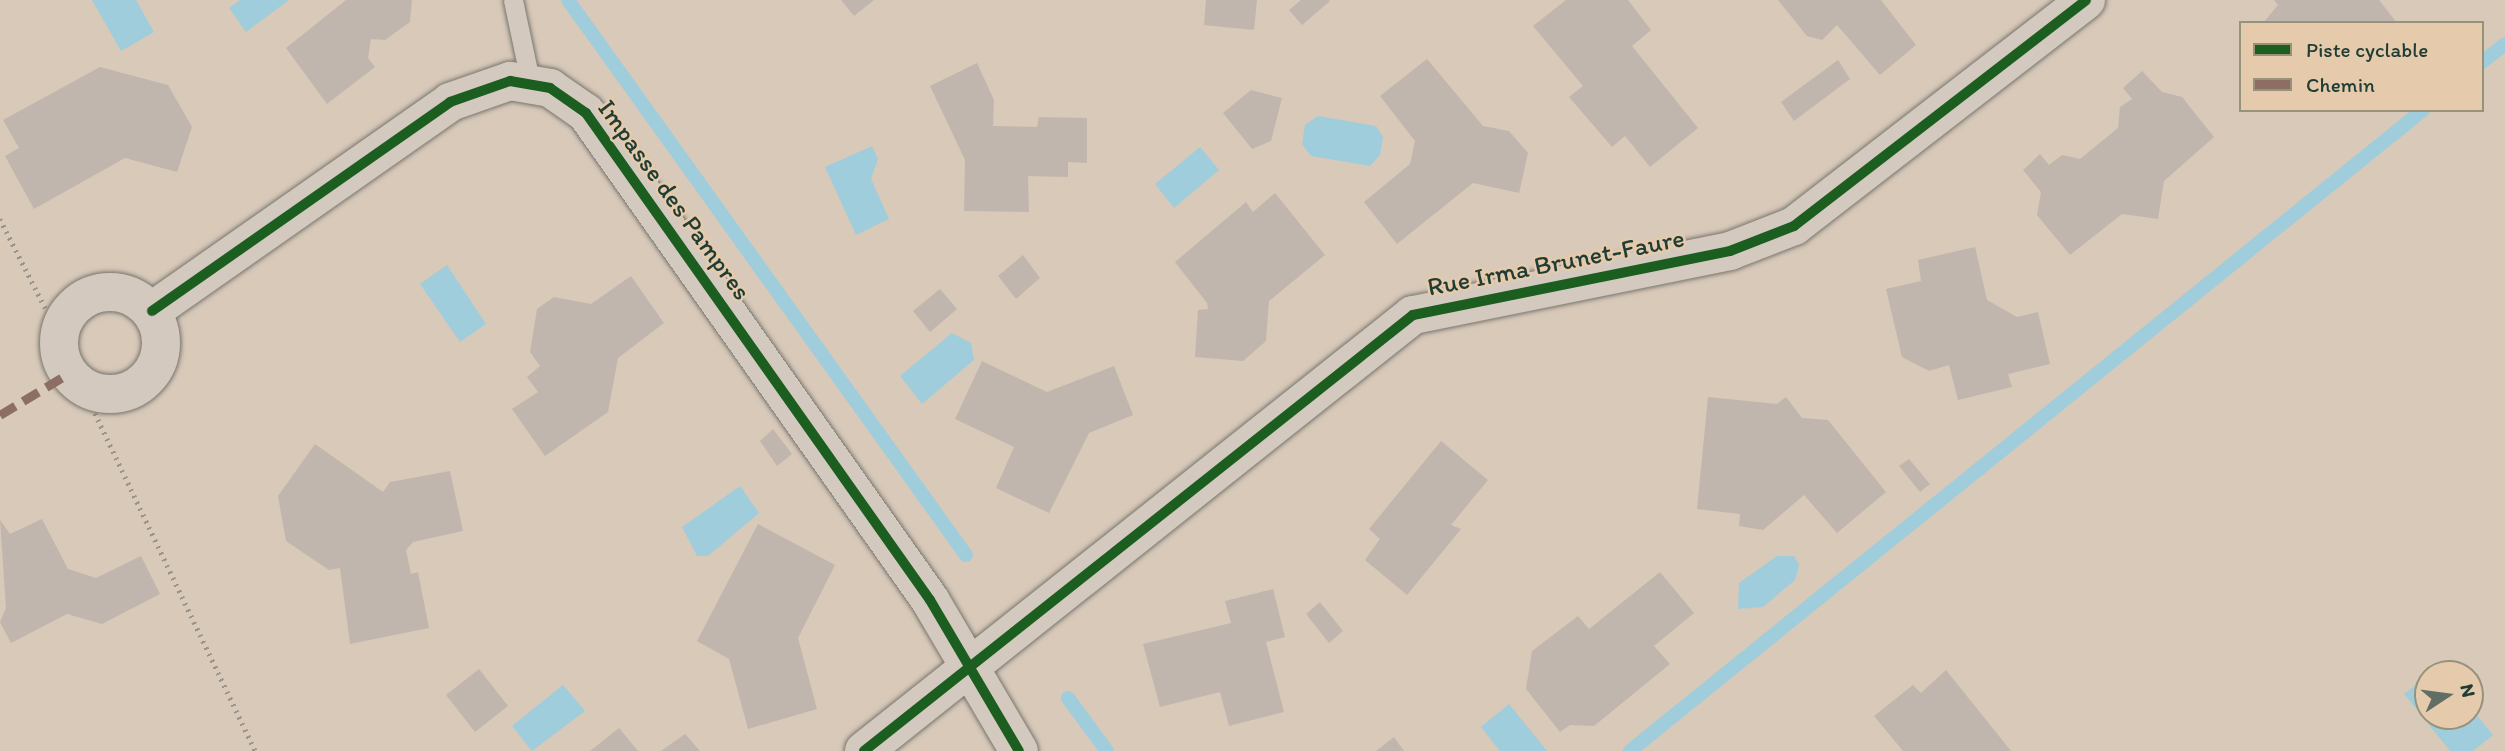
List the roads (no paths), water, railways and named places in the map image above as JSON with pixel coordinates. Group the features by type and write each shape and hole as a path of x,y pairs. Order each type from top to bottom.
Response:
{"street":[{"name":"Rue Irma Brunet-Faure","path":"864,751 1413,315 1730,251 1794,226 2078,3"},
{"path":"152,312 450,102 493,84 530,81"},
{"name":"Impasse des Pampres","path":"530,81 586,113 930,600 1019,751"},
{"path":"117,291 152,312 161,350 155,369 122,393 83,388 59,355 59,335 78,301 97,292 117,291"}],"lane":[{"path":"513,0 530,81"}],"water":[{"path":"92,0 136,0 154,32 121,51"},
{"path":"240,0 289,0 246,32 229,8"},
{"path":"1318,116 1376,126 1383,137 1380,155 1370,166 1311,156 1302,144 1305,125"},
{"path":"872,146 878,159 871,179 889,219 856,235 825,167"},
{"path":"1200,147 1219,170 1174,208 1155,184"},
{"path":"447,265 486,324 460,342 420,284"},
{"path":"952,333 971,343 974,360 922,404 900,376"},
{"path":"740,486 759,513 708,556 697,556 682,527"},
{"path":"1777,556 1794,556 1799,565 1795,580 1763,607 1738,609 1739,583"},
{"path":"563,685 585,711 532,751 512,726"},
{"path":"2414,686 2414,706 2404,694"},
{"path":"1509,704 1547,751 1500,751 1481,727"},
{"path":"2484,724 2493,735 2473,751 2450,751 2433,730 2484,730"}],"waterway":[{"path":"568,0 966,555"},
{"path":"2484,60 2505,44"},
{"path":"1630,751 2421,112"},
{"path":"1068,698 1107,751"}]}
